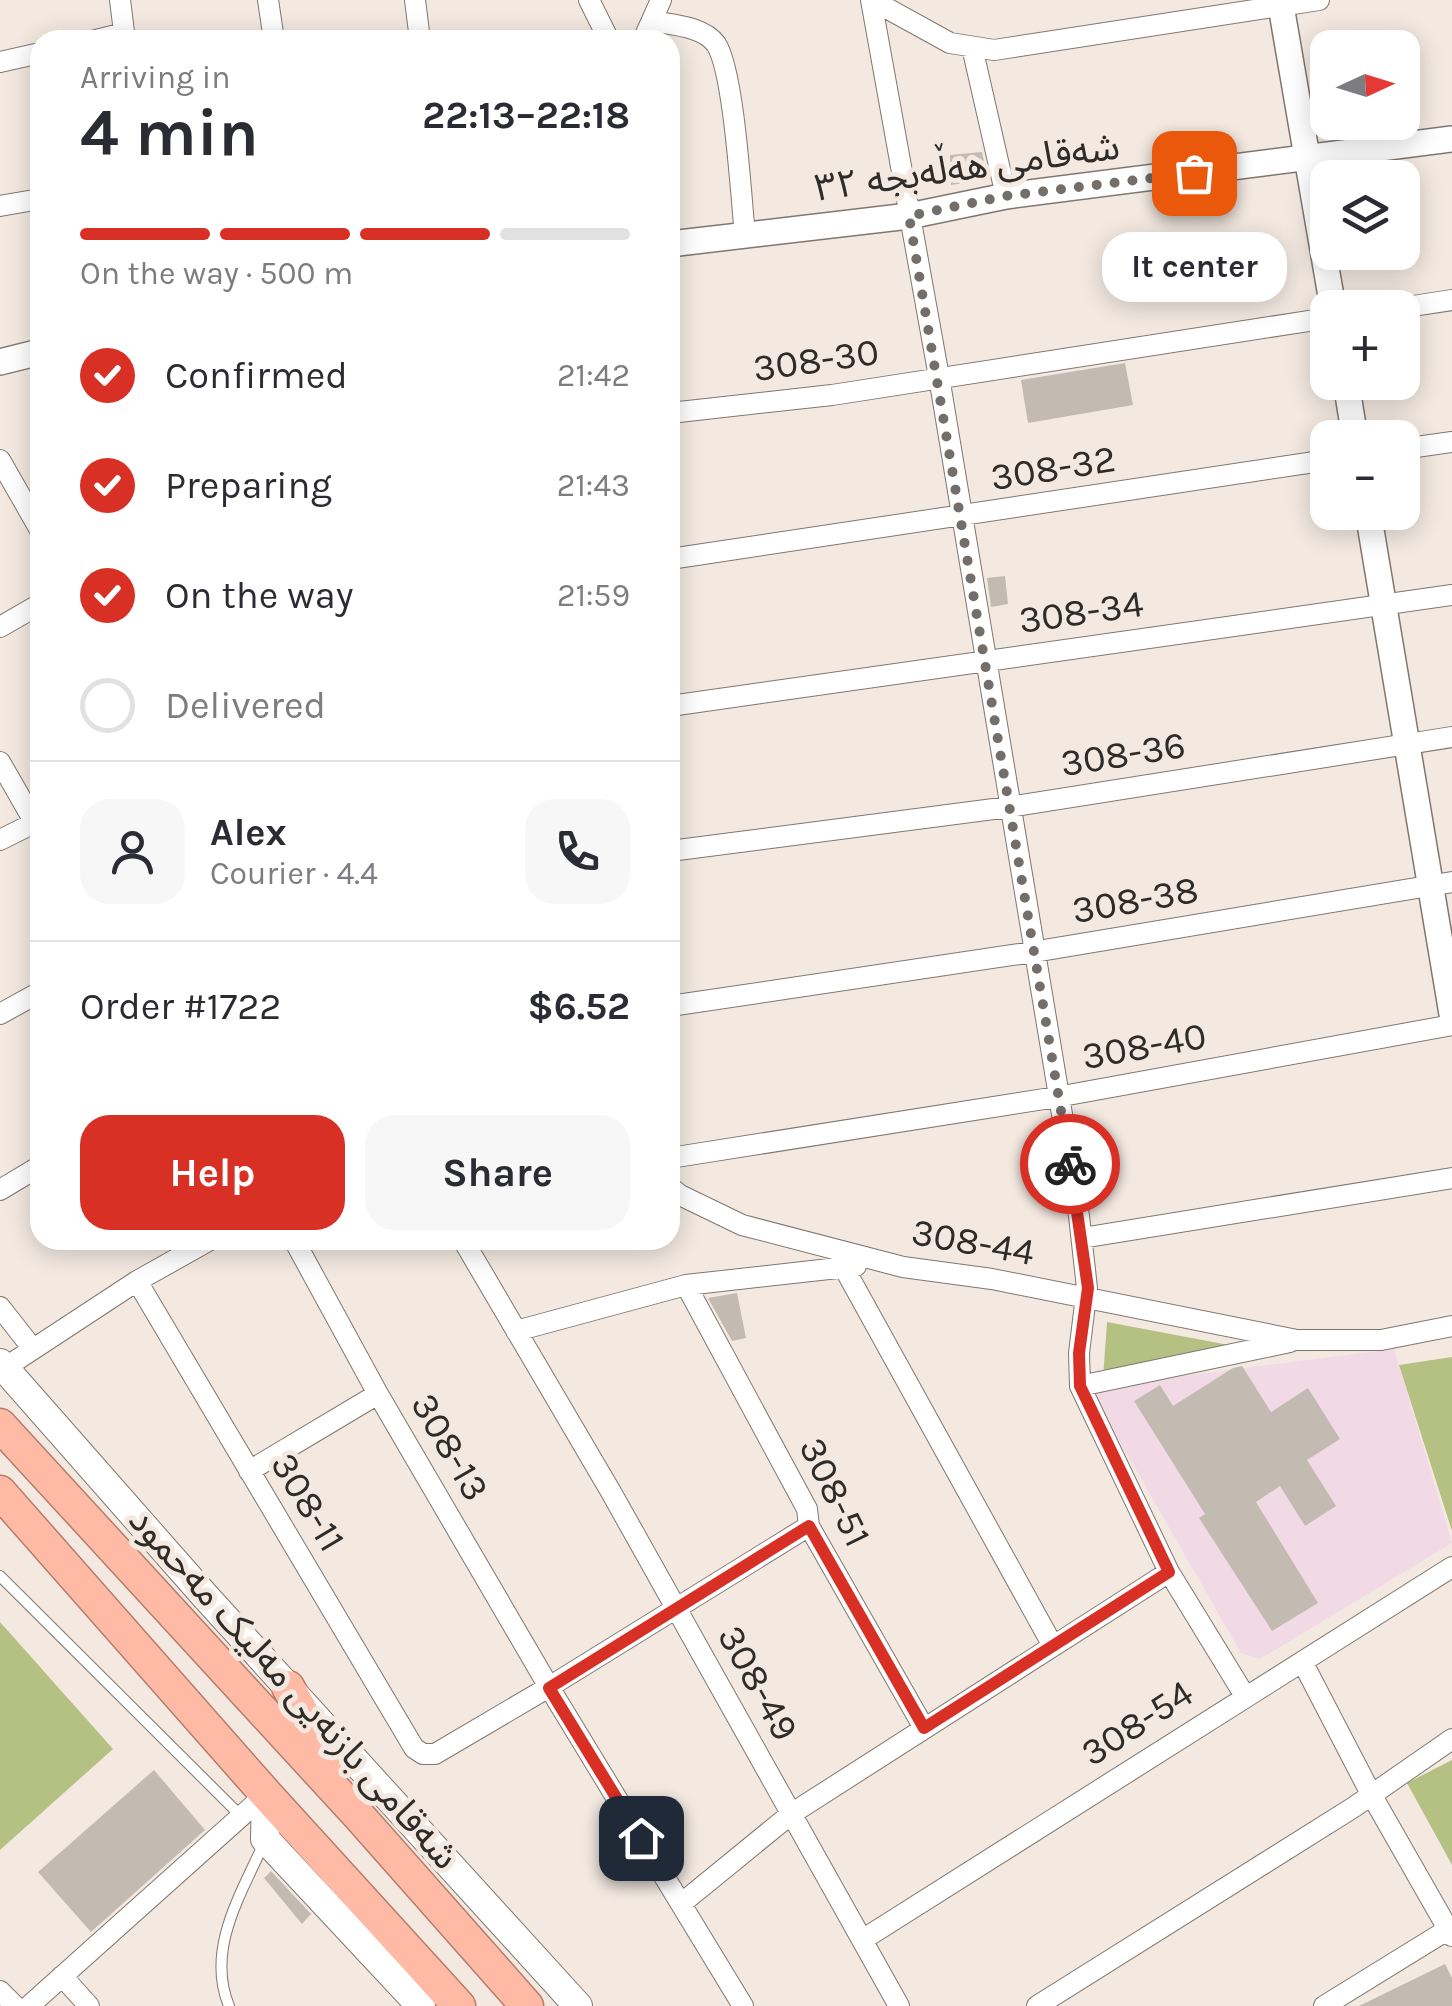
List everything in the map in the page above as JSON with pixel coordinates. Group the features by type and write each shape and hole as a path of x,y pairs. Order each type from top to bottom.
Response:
{"highway":[{"name":"شەقامی بازنەیی مەلیک مەحمود","path":"0,1425 359,1816 527,2006"},
{"path":"0,1492 253,1805 459,2006"},
{"path":"288,1687 359,1816"},
{"path":"492,1966 548,2006"}],"main road":[{"path":"1,1367 578,2006"},
{"path":"253,1805 266,1839 413,2002"}],"street":[{"path":"120,0 124,30"},
{"path":"268,0 272,30"},
{"path":"415,0 419,30"},
{"path":"589,0 603,30"},
{"path":"661,0 647,30 697,30 715,42 723,62 745,235"},
{"path":"872,0 950,43 994,50 1318,0"},
{"path":"872,0 939,377 1082,1238 1086,1300 1079,1353 1080,1386 1169,1572 1245,1696"},
{"path":"1280,3 1330,290"},
{"path":"972,46 1006,196"},
{"path":"0,62 30,55"},
{"name":"شەقامی هەڵەبجە ٣٢","path":"680,243 909,216 1006,196 1452,139"},
{"path":"0,206 30,202"},
{"path":"1420,305 1452,300"},
{"name":"308-30","path":"680,412 832,395 1310,321"},
{"path":"0,362 30,354"},
{"path":"1420,447 1452,442"},
{"path":"0,460 30,512"},
{"name":"308-32","path":"680,558 1310,463"},
{"path":"1371,530 1408,744 1442,883 1452,1014"},
{"name":"308-34","path":"680,705 1452,595"},
{"path":"0,627 30,610"},
{"name":"308-36","path":"680,850 1009,807 1452,737"},
{"path":"0,762 30,811"},
{"path":"0,840 30,825"},
{"name":"308-38","path":"680,1005 1033,952 1442,883"},
{"path":"0,1014 30,998"},
{"name":"308-40","path":"680,1156 1058,1097 1452,1024"},
{"path":"0,1190 30,1172"},
{"path":"1082,1238 1452,1178"},
{"name":"308-44","path":"680,1195 742,1225 903,1267 992,1279 1296,1340 1381,1340 1452,1326"},
{"path":"1,1367 193,1250"},
{"name":"308-13","path":"299,1250 378,1394 549,1688 744,2006"},
{"name":"308-49","path":"469,1250 676,1606 899,2006"},
{"path":"843,1266 1053,1646"},
{"path":"516,1331 686,1285 843,1266 903,1267"},
{"name":"308-11","path":"137,1282 414,1748 424,1754 435,1754 549,1688"},
{"name":"308-51","path":"686,1285 807,1509 809,1526 924,1728"},
{"path":"0,1307 33,1349"},
{"path":"1080,1386 1296,1340"},
{"path":"248,1471 378,1394"},
{"path":"549,1688 809,1526"},
{"name":"308-54","path":"862,1940 1452,1567"},
{"path":"682,1903 791,1814 1169,1572"},
{"path":"1303,1663 1371,1794 1451,1931 1324,2006"},
{"path":"1037,2006 1452,1739"},
{"path":"29,2006 253,1805"},
{"path":"62,1976 89,2006"},
{"path":"0,1991 15,2006"}],"lane":[{"path":"0,1576 253,1805"},
{"path":"229,2006 218,1979 223,1940 266,1839"}],"shaded area":[{"path":"1394,1349 1452,1543 1260,1659 1241,1653 1089,1388"}],"green space":[{"path":"1107,1322 1234,1346 1103,1378"},
{"path":"1452,1357 1452,1531 1399,1365"},
{"path":"0,1622 113,1749 0,1850"},
{"path":"1452,1760 1452,1865 1407,1783"}],"building":[{"path":"982,152 988,180 951,185 950,155"},
{"path":"1125,363 1133,405 1028,423 1021,380"},
{"path":"1005,576 1008,604 991,607 987,578"},
{"path":"737,1293 746,1338 732,1341 708,1298"},
{"path":"1242,1366 1271,1412 1308,1388 1340,1439 1307,1460 1336,1506 1305,1526 1280,1486 1256,1502 1318,1603 1272,1631 1199,1518 1205,1514 1134,1401 1160,1385 1173,1406"},
{"path":"154,1770 205,1830 91,1932 38,1872"},
{"path":"271,1871 311,1914 302,1924 264,1878"},
{"path":"1445,1964 1452,1978 1452,2006 1359,2006"}],"way so far":[{"path":"1070,1164 909,216 1006,196 1194,173"}],"place":[{"name":"It center","path":"1194,173"}],"route":[{"path":"641,1838 549,1688 809,1526 924,1728 1169,1572 1080,1386 1079,1353 1088,1288 1070,1164"}]}
